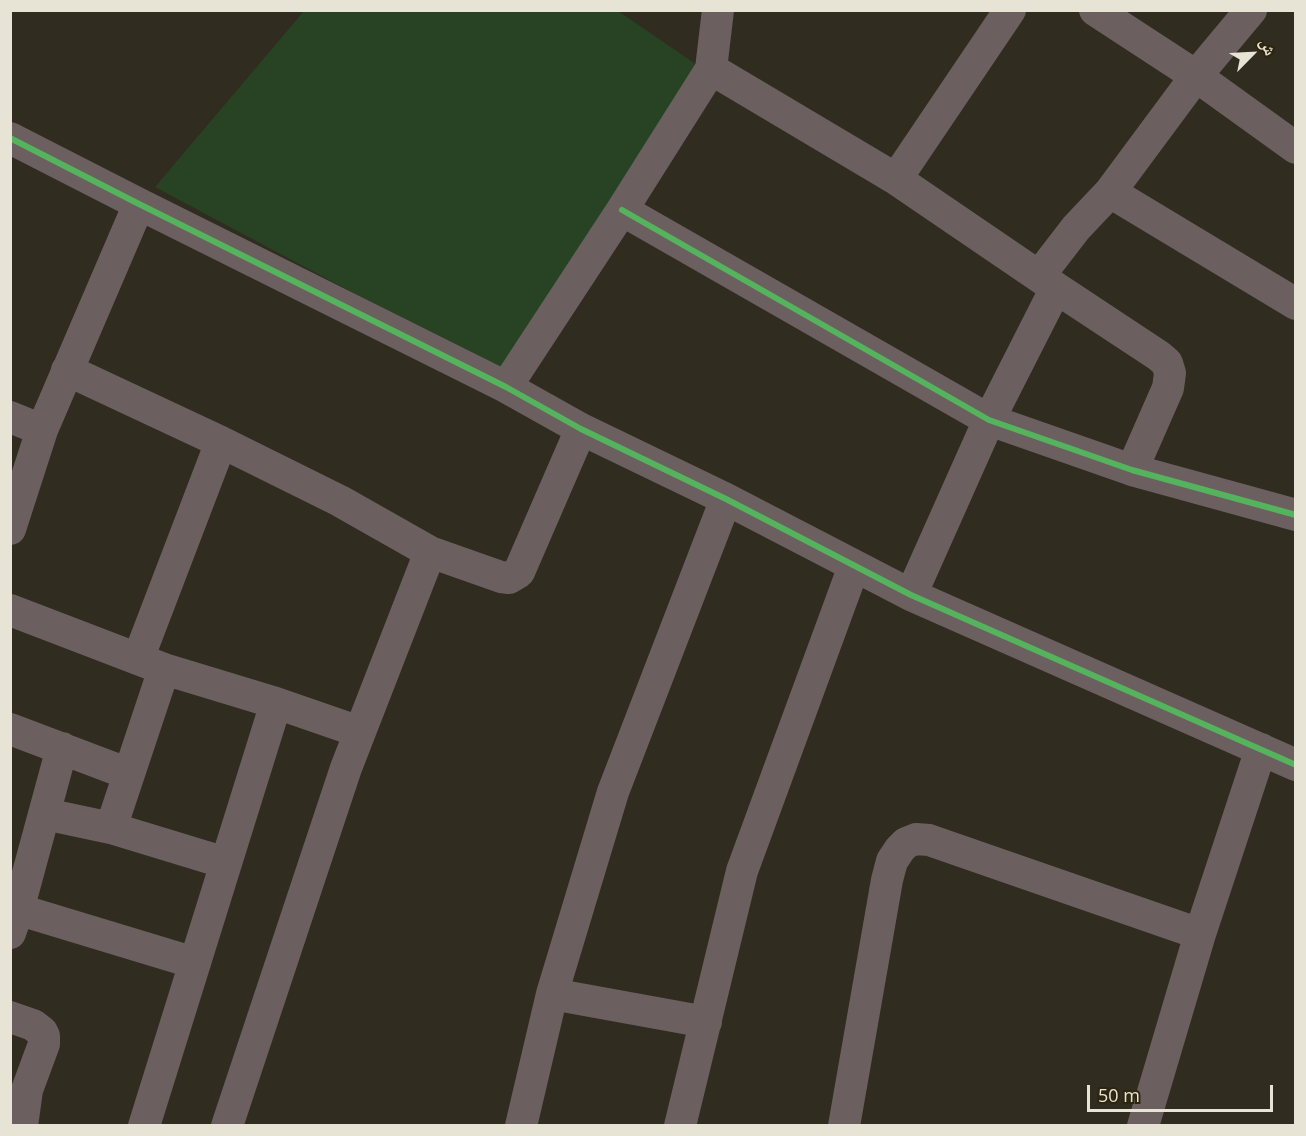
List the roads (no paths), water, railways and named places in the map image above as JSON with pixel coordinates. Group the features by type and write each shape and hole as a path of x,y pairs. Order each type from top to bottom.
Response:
{"street":[{"path":"506,387 711,69 718,10"},
{"path":"896,179 1010,10"},
{"path":"1095,10 1196,76 1296,148"},
{"path":"911,595 1047,282 1076,228 1110,192 1196,76 1251,10"},
{"path":"711,69 896,179 1167,363 1170,373 1168,388 1132,470"},
{"path":"10,138 506,387 581,429 726,499 911,595 1296,765"},
{"path":"1110,192 1296,304"},
{"path":"10,530 42,430 139,204"},
{"path":"622,210 989,420 1132,470 1296,515"},
{"path":"67,370 340,501 430,552 509,578 519,572 581,429"},
{"path":"10,417 42,430"},
{"path":"111,828 129,774 151,664 221,442"},
{"path":"521,1125 552,994 613,792 726,499"},
{"path":"226,1125 346,768 430,552"},
{"path":"680,1125 742,871 854,566"},
{"path":"10,610 151,664 360,732"},
{"path":"144,1125 276,703"},
{"path":"10,729 129,774"},
{"path":"62,748 45,814 13,917 195,963"},
{"path":"1143,1125 1200,934 1261,749"},
{"path":"45,814 111,828 226,864"},
{"path":"844,1125 887,880 892,861 906,843 916,839 929,840 1200,934"},
{"path":"552,994 706,1022"},
{"path":"10,1017 33,1025 44,1036 44,1044 19,1087 22,1125"}]}
